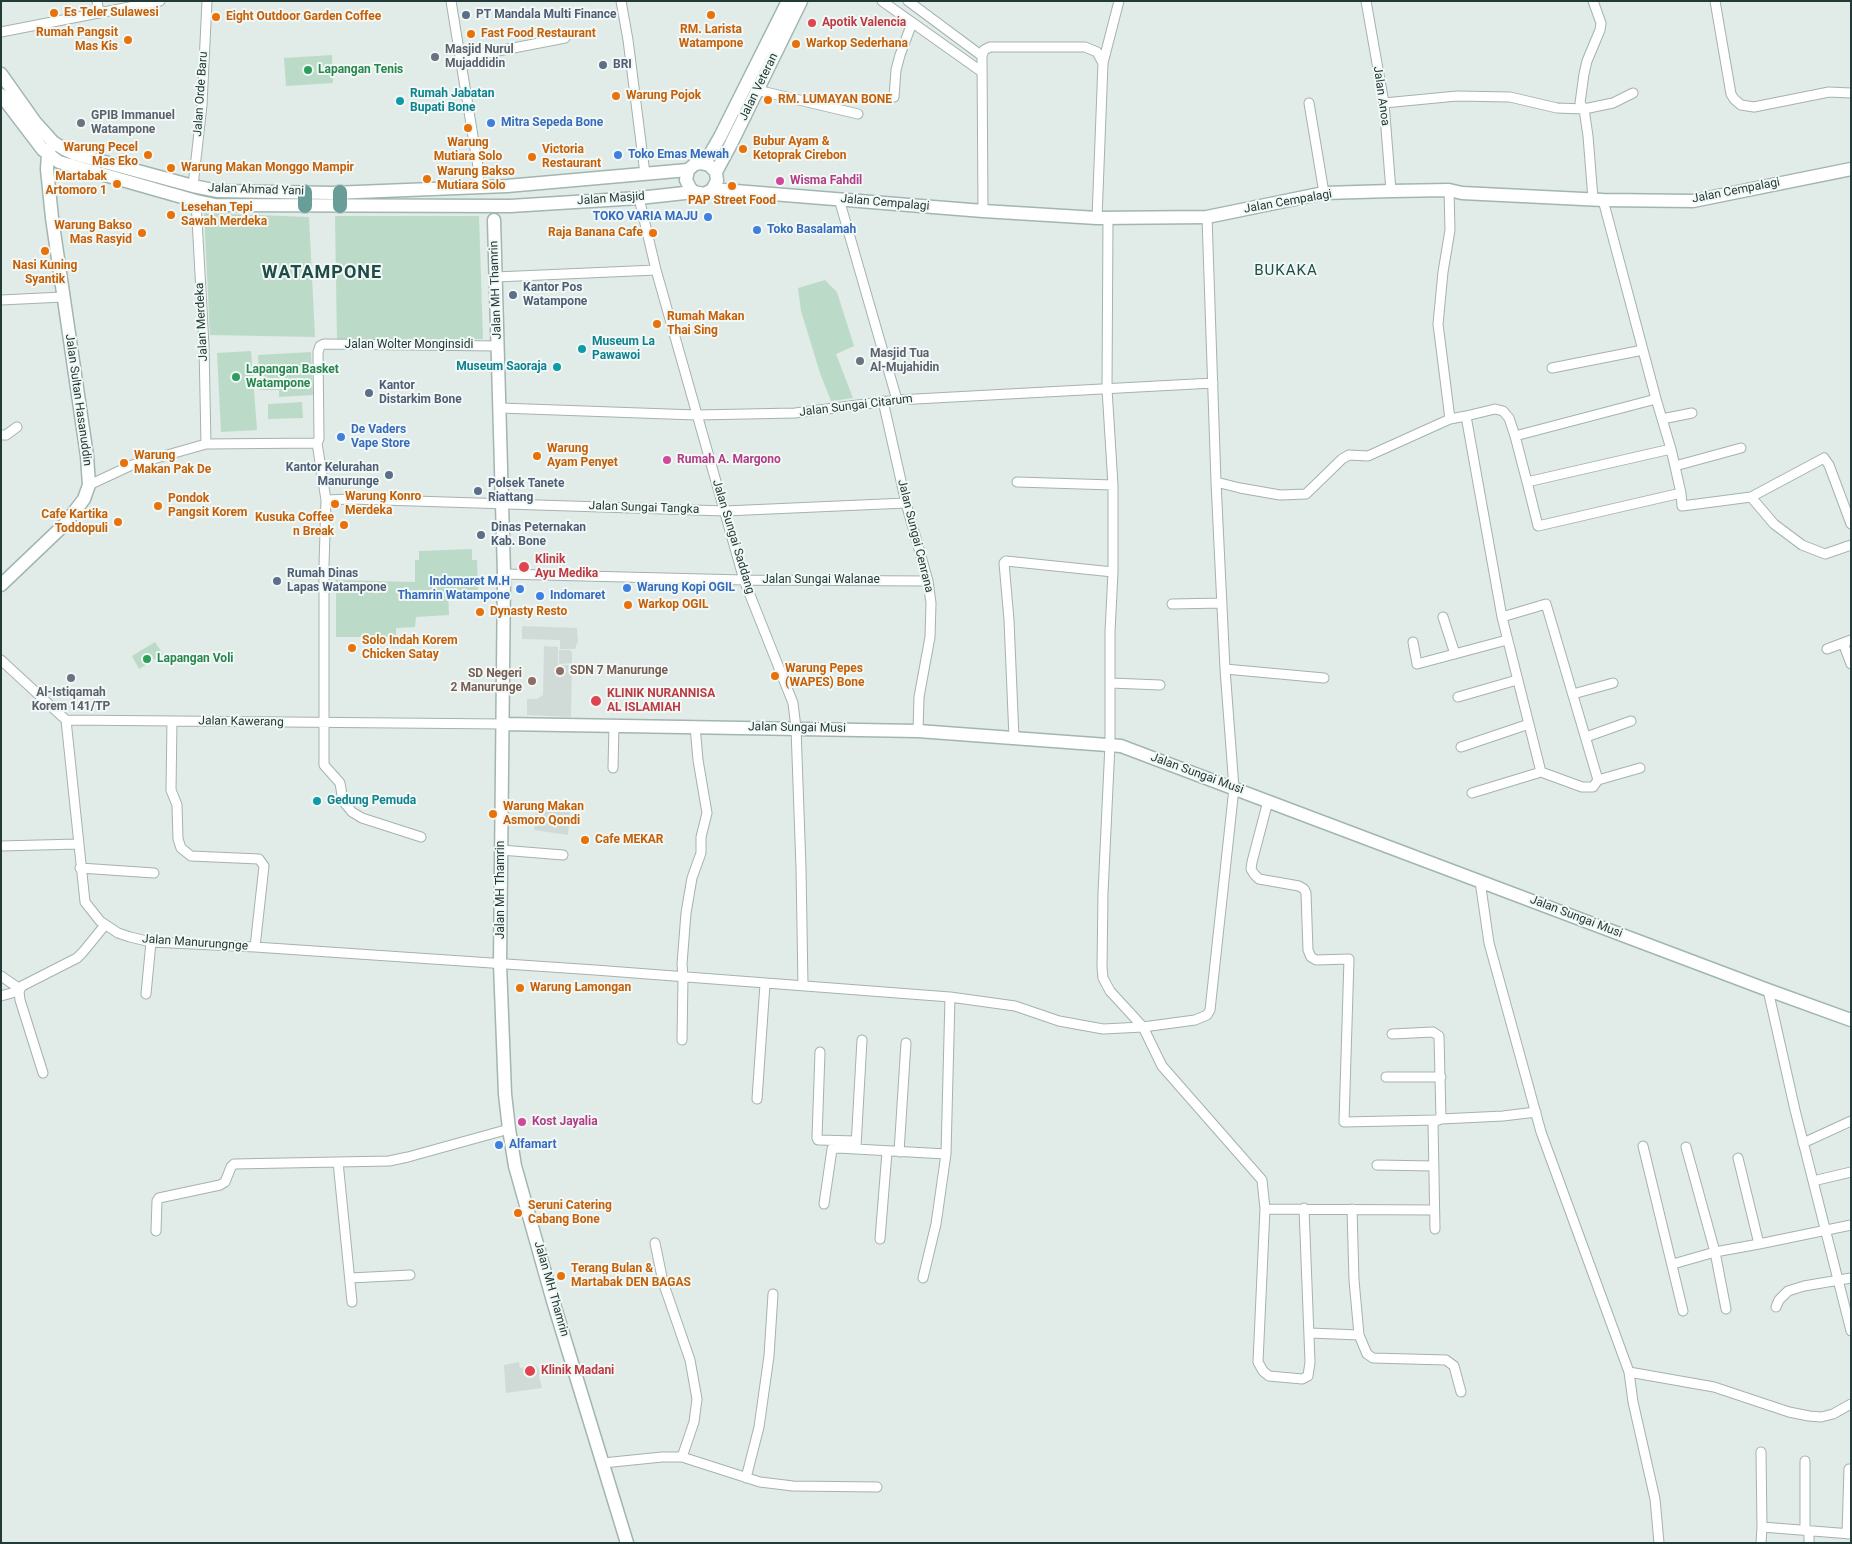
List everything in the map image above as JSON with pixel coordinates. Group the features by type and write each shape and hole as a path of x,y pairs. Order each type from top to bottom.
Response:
{"main road":[{"name":"Jalan Veteran","path":"705,163 788,1"},
{"name":"Jalan Veteran","path":"719,181 731,144 802,1"},
{"name":"Jalan Ahmad Yani","path":"1,74 20,102 53,142 75,154 192,186 218,191 305,199"},
{"name":"Jalan Ahmad Yani","path":"1,95 30,134 48,154 59,162 196,201 215,205 305,199 340,199 480,206 527,206"},
{"path":"720,137 731,144"},
{"name":"Jalan Sultan Hasanuddin","path":"53,142 48,154 48,181 87,456 89,485"},
{"path":"48,181 64,149"},
{"path":"705,163 713,168 719,181 704,194 694,192 686,180 688,170 695,164 705,163"},
{"name":"Jalan Cempalagi","path":"719,181 839,199 983,211 1102,218 1207,217 1324,193 1391,190 1449,190 1462,193 1598,200 1693,201 1851,168"},
{"name":"Jalan Masjid","path":"522,185 688,170"},
{"name":"Jalan Ahmad Yani","path":"340,199 478,181 507,186 522,185"},
{"path":"478,181 480,206 494,220 510,206 507,186"},
{"name":"Jalan Masjid","path":"527,206 694,192"},
{"name":"Jalan MH Thamrin","path":"494,220 504,574 504,724 500,850 500,964 505,1094 515,1166 627,1543"},
{"path":"1,585 65,524 84,499 89,485"},
{"name":"Jalan Sungai Musi","path":"504,724 918,731 1120,746 1851,1020"}],"street":[{"path":"97,1 99,13"},
{"path":"1,32 160,1"},
{"name":"Jalan Orde Baru","path":"192,186 202,105 207,1"},
{"path":"451,1 462,58 478,181"},
{"path":"621,1 628,40 645,174"},
{"path":"882,1 982,72"},
{"path":"908,1 982,56"},
{"path":"1119,1 1103,64 1102,218 1107,389 1113,485 1110,744 1103,893 1103,978 1110,990 1143,1028 1162,1066 1262,1180 1265,1209 1258,1362 1263,1371 1274,1377 1302,1379 1310,1371 1304,1208"},
{"name":"Jalan Anoa","path":"1366,1 1384,103 1391,190"},
{"path":"1593,1 1601,23 1587,61 1580,103 1584,108 1598,200 1671,449 1682,506 1751,496 1824,458 1829,465 1851,524"},
{"path":"1715,1 1732,94 1741,106 1754,107 1829,92 1851,93"},
{"path":"894,96 896,70 912,23"},
{"path":"462,58 565,38"},
{"path":"983,211 982,56 984,50 990,47 1085,47 1098,52 1103,64"},
{"path":"757,90 858,114"},
{"path":"1384,103 1457,96 1510,97 1557,108 1584,108 1612,103 1633,93"},
{"path":"1309,103 1324,193"},
{"path":"1449,190 1450,230 1443,272 1438,324 1450,419"},
{"name":"Jalan Sungai Saddang","path":"639,198 656,270 744,580 793,703 796,728 803,985"},
{"path":"839,199 897,400"},
{"name":"Jalan Merdeka","path":"196,201 204,346 206,444"},
{"path":"1207,217 1216,482 1225,669 1234,788"},
{"path":"496,277 656,270"},
{"path":"1,300 63,297"},
{"name":"Jalan Wolter Monginsidi","path":"317,443 319,438 318,352 320,346 342,344 498,346"},
{"path":"1552,368 1643,350"},
{"name":"Jalan Sungai Citarum","path":"500,408 696,415 795,413 883,401 996,393 1213,383"},
{"path":"1515,436 1656,399"},
{"name":"Jalan Sungai Cenrana","path":"883,401 906,503 928,580 931,603 930,637 919,697 918,731"},
{"path":"1216,482 1280,495 1299,496 1306,494 1342,459 1349,455 1368,456 1450,419 1495,409 1503,411 1509,418 1528,482 1538,526 1681,493"},
{"path":"1662,418 1692,414"},
{"path":"1466,416 1502,617 1541,772"},
{"path":"1,435 6,435 17,427"},
{"path":"89,485 132,465 206,444 317,443 326,500 324,565 324,765 340,783 344,801 352,812 362,818 421,837"},
{"path":"1675,466 1741,448"},
{"path":"1528,482 1671,449"},
{"path":"1017,482 1113,485"},
{"path":"1751,496 1774,524 1802,545 1825,554 1851,545"},
{"name":"Jalan Sungai Tangka","path":"326,500 502,503 725,511 906,503"},
{"path":"1014,738 1009,620 1004,563 1006,561 1113,572"},
{"name":"Jalan Sungai Walanae","path":"504,574 744,580 928,580"},
{"path":"1172,604 1222,603"},
{"path":"1502,617 1546,604 1598,780"},
{"path":"1443,618 1454,654"},
{"path":"1413,642 1418,664 1507,640"},
{"path":"1827,649 1847,642 1851,664"},
{"path":"1,660 66,720"},
{"path":"1225,669 1324,678"},
{"path":"1458,697 1517,680"},
{"path":"1111,683 1160,685"},
{"path":"1573,694 1613,683"},
{"name":"Jalan Kawerang","path":"66,720 504,724"},
{"name":"Jalan Manurungnge","path":"66,720 85,902 92,913 105,925 130,937 151,942 255,947 950,997 1015,1006 1059,1021 1103,1029 1143,1028 1195,1020 1207,1015 1210,1010 1234,788"},
{"path":"172,721 172,790 177,805 178,839 181,848 191,856 259,860 264,866 255,947"},
{"path":"1586,737 1631,721"},
{"path":"1462,747 1529,724"},
{"path":"613,768 614,725"},
{"path":"682,1040 682,964 686,913 692,878 701,852 701,837 707,813 698,760 695,726"},
{"path":"1472,793 1541,772 1582,787 1593,787 1598,780 1640,768"},
{"path":"1268,801 1251,869 1259,879 1300,886 1304,889 1306,893 1308,950 1312,957 1316,960 1349,959 1344,1122 1497,1117 1536,1112"},
{"path":"1,846 78,844"},
{"path":"500,850 562,855"},
{"path":"80,868 154,873"},
{"path":"1480,882 1489,942 1541,1132 1629,1376 1655,1499 1659,1543"},
{"path":"1,996 19,990 77,958 105,925"},
{"path":"146,994 151,942"},
{"path":"1,976 19,990 20,1000 42,1073"},
{"path":"757,1098 765,984"},
{"path":"1768,990 1851,1329"},
{"path":"923,1278 936,1224 946,1154 950,997"},
{"path":"1392,1034 1433,1032 1440,1039 1438,1120 1432,1125 1435,1229"},
{"path":"856,1145 862,1040"},
{"path":"899,1152 906,1043"},
{"path":"820,1052 818,1140 856,1145 886,1152 946,1154"},
{"path":"1386,1077 1440,1077"},
{"path":"1804,1142 1851,1121"},
{"path":"156,1231 158,1199 220,1185 225,1182 234,1164 397,1160 509,1129"},
{"path":"824,1204 830,1150 856,1145"},
{"path":"1643,1146 1683,1311"},
{"path":"1686,1147 1715,1252 1726,1309"},
{"path":"880,1239 886,1152"},
{"path":"1738,1158 1759,1244"},
{"path":"338,1162 352,1302"},
{"path":"1377,1165 1434,1166"},
{"path":"1814,1181 1851,1172"},
{"path":"1265,1209 1433,1210"},
{"path":"1352,1209 1354,1280 1359,1336 1367,1354 1374,1358 1446,1360 1454,1366 1461,1392"},
{"path":"1673,1264 1715,1252 1851,1225"},
{"path":"655,1243 663,1282 690,1360 697,1399 694,1422 682,1457"},
{"path":"350,1278 410,1275"},
{"path":"1776,1307 1779,1300 1788,1291 1804,1286 1851,1278"},
{"path":"746,1478 759,1428 769,1356 773,1294"},
{"path":"1310,1333 1359,1336"},
{"path":"1629,1376 1714,1388 1789,1412 1810,1416 1822,1417 1851,1404"},
{"path":"1761,1452 1761,1543"},
{"path":"603,1463 662,1457 682,1457 760,1482 793,1486 877,1487"},
{"path":"1805,1461 1809,1543"},
{"path":"1762,1527 1849,1534 1849,1469"}],"shaded area":[{"path":"522,626 577,628 578,641 575,649 560,649 560,640 522,639"},
{"path":"544,646 558,647 558,665 572,665 571,717 527,715 527,699 537,699 543,695"},
{"path":"559,650 570,650 572,653 572,663 559,664"},
{"path":"536,807 570,812 568,835 534,830"},
{"path":"519,1362 520,1368 536,1365 541,1373 539,1376 542,1388 506,1393 504,1365"}],"green space":[{"name":"Lapangan Tenis","path":"332,55 333,83 286,86 284,58"},
{"path":"204,213 309,217 315,337 210,335"},
{"path":"335,216 479,216 483,339 337,341"},
{"path":"825,280 837,292 854,346 836,354 853,398 831,401 820,373 801,311 798,288"},
{"path":"251,351 257,430 221,432 217,353"},
{"path":"311,352 313,395 279,397 279,390 260,390 258,355"},
{"path":"302,402 303,418 268,419 268,404"},
{"path":"472,549 472,560 477,560 478,590 448,591 449,615 416,617 415,627 396,628 396,637 336,637 336,580 415,582 415,560 419,560 419,551"},
{"path":"155,642 163,654 139,669 132,656"}],"place":[{"name":"Es Teler Sulawesi","path":"54,13"},
{"name":"PT Mandala Multi Finance","path":"466,15"},
{"name":"RM. Larista Watampone","path":"711,15"},
{"name":"Eight Outdoor Garden Coffee","path":"216,17"},
{"name":"Apotik Valencia","path":"812,23"},
{"name":"Fast Food Restaurant","path":"471,34"},
{"name":"Rumah Pangsit Mas Kis","path":"128,40"},
{"name":"Warkop Sederhana","path":"796,44"},
{"name":"Masjid Nurul Mujaddidin","path":"435,57"},
{"name":"BRI","path":"603,65"},
{"name":"Lapangan Tenis","path":"308,70"},
{"name":"Warung Pojok","path":"616,96"},
{"name":"RM. LUMAYAN BONE","path":"768,100"},
{"name":"Rumah Jabatan Bupati Bone","path":"400,101"},
{"name":"GPIB Immanuel Watampone","path":"81,123"},
{"name":"Mitra Sepeda Bone","path":"491,123"},
{"name":"Warung Mutiara Solo","path":"468,128"},
{"name":"Bubur Ayam & Ketoprak Cirebon","path":"743,149"},
{"name":"Warung Pecel Mas Eko","path":"148,155"},
{"name":"Toko Emas Mewah","path":"618,155"},
{"name":"Victoria Restaurant","path":"532,157"},
{"name":"Warung Makan Monggo Mampir","path":"171,168"},
{"name":"Warung Bakso Mutiara Solo","path":"427,179"},
{"name":"Wisma Fahdil","path":"780,181"},
{"name":"Martabak Artomoro 1","path":"117,184"},
{"name":"PAP Street Food","path":"732,186"},
{"name":"Lesehan Tepi Sawah Merdeka","path":"171,215"},
{"name":"TOKO VARIA MAJU","path":"708,217"},
{"name":"Toko Basalamah","path":"757,230"},
{"name":"Warung Bakso Mas Rasyid","path":"142,233"},
{"name":"Raja Banana Cafe","path":"653,233"},
{"name":"Nasi Kuning Syantik","path":"45,251"},
{"name":"Kantor Pos Watampone","path":"513,295"},
{"name":"Rumah Makan Thai Sing","path":"657,324"},
{"name":"Museum La Pawawoi","path":"582,349"},
{"name":"Masjid Tua Al-Mujahidin","path":"860,361"},
{"name":"Museum Saoraja","path":"557,367"},
{"name":"Lapangan Basket Watampone","path":"236,377"},
{"name":"Kantor Distarkim Bone","path":"369,393"},
{"name":"De Vaders Vape Store","path":"341,437"},
{"name":"Warung Ayam Penyet","path":"537,456"},
{"name":"Rumah A. Margono","path":"667,460"},
{"name":"Warung Makan Pak De","path":"124,463"},
{"name":"Kantor Kelurahan Manurunge","path":"389,475"},
{"name":"Polsek Tanete Riattang","path":"478,491"},
{"name":"Warung Konro Merdeka","path":"335,504"},
{"name":"Pondok Pangsit Korem","path":"158,506"},
{"name":"Cafe Kartika Toddopuli","path":"118,522"},
{"name":"Kusuka Coffee n Break","path":"344,525"},
{"name":"Dinas Peternakan Kab. Bone","path":"481,535"},
{"name":"Klinik Ayu Medika","path":"524,567"},
{"name":"Rumah Dinas Lapas Watampone","path":"277,581"},
{"name":"Warung Kopi OGIL","path":"627,588"},
{"name":"Indomaret M.H Thamrin Watampone","path":"520,589"},
{"name":"Indomaret","path":"540,596"},
{"name":"Warkop OGIL","path":"628,605"},
{"name":"Dynasty Resto","path":"480,612"},
{"name":"Solo Indah Korem Chicken Satay","path":"352,648"},
{"name":"Lapangan Voli","path":"147,659"},
{"name":"SDN 7 Manurunge","path":"560,671"},
{"name":"Warung Pepes (WAPES) Bone","path":"775,676"},
{"name":"Al-Istiqamah Korem 141/TP","path":"71,678"},
{"name":"SD Negeri 2 Manurunge","path":"532,681"},
{"name":"KLINIK NURANNISA AL ISLAMIAH","path":"596,701"},
{"name":"Gedung Pemuda","path":"317,801"},
{"name":"Warung Makan Asmoro Qondi","path":"493,814"},
{"name":"Cafe MEKAR","path":"585,840"},
{"name":"Warung Lamongan","path":"520,988"},
{"name":"Kost Jayalia","path":"522,1122"},
{"name":"Alfamart","path":"499,1145"},
{"name":"Seruni Catering Cabang Bone","path":"518,1213"},
{"name":"Terang Bulan & Martabak DEN BAGAS","path":"561,1276"},
{"name":"Klinik Madani","path":"530,1371"}],"district":[{"name":"BUKAKA","path":"1286,271"},
{"name":"WATAMPONE","path":"322,273"}]}
